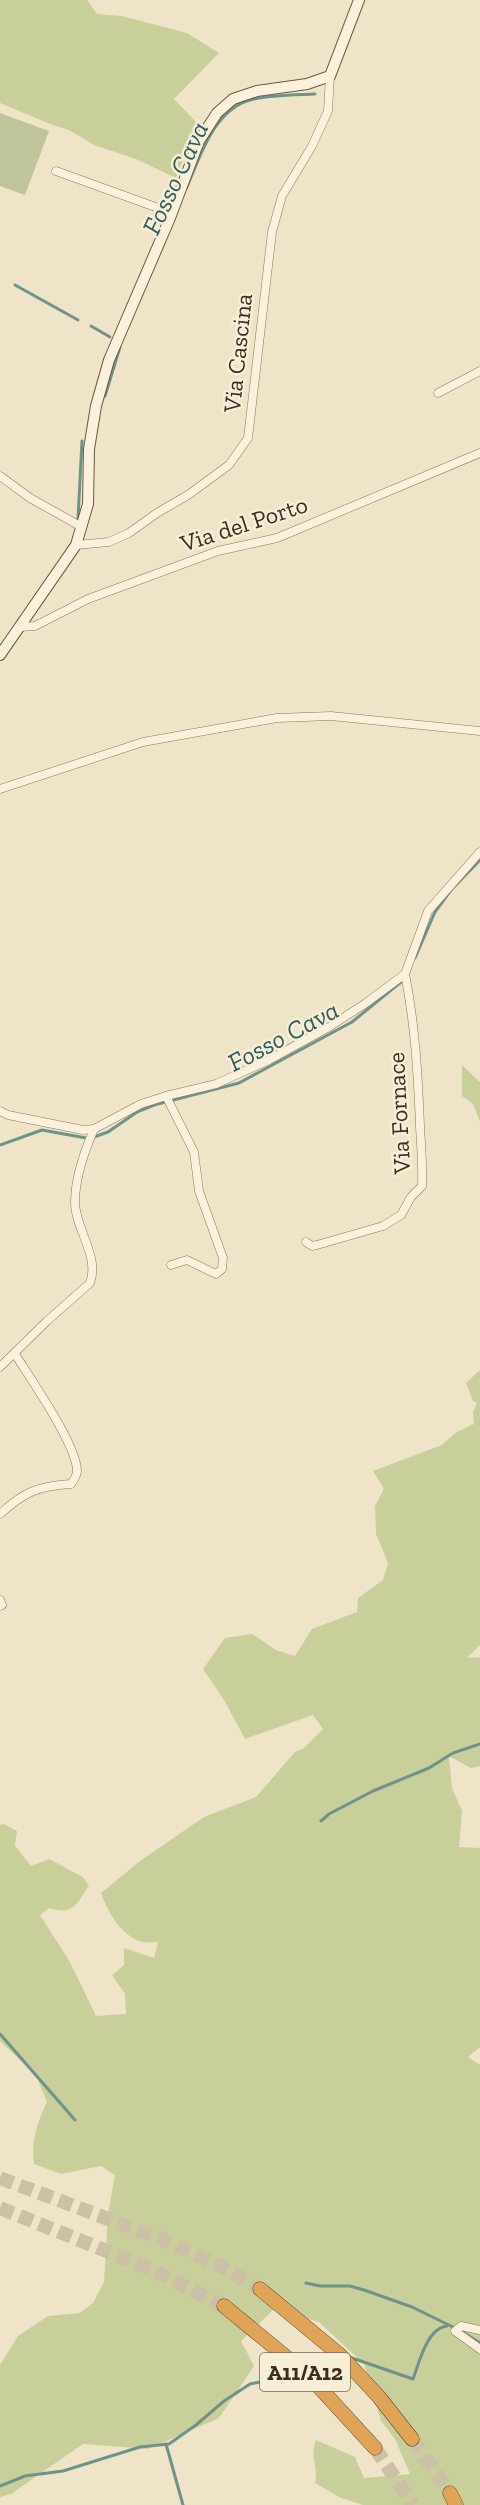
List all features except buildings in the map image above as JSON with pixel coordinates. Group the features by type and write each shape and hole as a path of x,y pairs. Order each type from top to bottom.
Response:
{"highway":[{"name":"A11/A12","path":"261,2289 340,2355 379,2397 412,2439"},
{"name":"A11/A12","path":"224,2306 307,2374 375,2448"}],"street":[{"path":"0,655 76,545 88,504 89,449 96,406 109,360 172,213 199,141 217,113 233,99 256,91 307,84 330,76 359,0"},
{"name":"Via Cascina","path":"76,545 109,542 129,533 229,465 248,438 272,232 282,196 312,146 328,111 330,76"},
{"path":"56,171 172,213"},
{"path":"438,393 480,371"},
{"name":"Via del Porto","path":"19,627 35,626 88,599 218,551 277,538 480,453"},
{"path":"0,476 30,498 82,527"},
{"path":"0,789 143,742 277,718 331,716 480,731"},
{"path":"0,1111 8,1115 93,1131 141,1104 168,1099 216,1084 269,1060 329,1027 406,976 428,910 480,852"},
{"name":"Via Fornace","path":"306,1242 312,1246 317,1245 382,1226 401,1215 411,1197 422,1186 419,1082 406,976"},
{"path":"168,1099 194,1152 199,1191 223,1258 222,1269 216,1274 187,1260 171,1265"},
{"path":"0,1368 47,1321 90,1283 93,1276 91,1257 78,1219 75,1201 93,1131"},
{"path":"0,1514 22,1495 48,1486 71,1484 77,1469 70,1446 15,1354"},
{"path":"0,1600 2,1605 0,1606"},
{"path":"480,2330 458,2329 480,2349"}],"green space":[{"path":"0,0 87,0 97,14 122,16 187,33 219,53 174,99 197,123 176,178 136,159 94,145 69,130 0,103"},
{"path":"0,113 49,131 25,195 0,186"},
{"path":"462,1065 480,1082 480,1122 473,1104 462,1096"},
{"path":"480,1370 480,1645 467,1658 480,1657 480,1766 471,1768 449,1756 452,1788 462,1811 459,1847 480,1848 480,2047 468,2057 480,2065 480,2505 363,2505 341,2498 315,2483 313,2453 316,2440 355,2457 364,2478 410,2474 395,2439 381,2421 364,2364 319,2322 274,2309 241,2341 254,2366 219,2418 148,2449 83,2444 11,2494 0,2497 0,2365 18,2336 48,2316 80,2313 93,2303 104,2282 108,2214 115,2175 101,2166 61,2174 34,2164 33,2147 36,2132 47,2102 36,2075 0,2041 0,1825 4,1824 17,1831 15,1846 31,1866 49,1859 83,1877 89,1886 74,1907 64,1910 49,1908 40,1915 70,1962 96,2016 126,2014 125,1994 112,1975 124,1965 124,1948 154,1958 158,1942 144,1942 129,1936 112,1916 101,1893 140,1861 204,1817 256,1797 295,1752 304,1748 323,1729 313,1715 245,1739 224,1700 203,1669 225,1638 252,1634 276,1650 295,1656 312,1629 357,1612 358,1598 383,1580 388,1563 376,1534 375,1506 384,1489 373,1471 442,1445 455,1433 474,1424 473,1412 477,1403 473,1401 466,1383"}],"waterway":[{"name":"Fosso Cava","path":"186,189 210,135 228,112 254,99 315,94"},
{"path":"15,285 78,320"},
{"path":"91,326 110,337"},
{"path":"105,396 120,347"},
{"path":"78,519 82,441"},
{"name":"Fosso Cava","path":"415,958 435,912 451,890 480,860"},
{"name":"Fosso Cava","path":"0,1145 42,1130 86,1138 94,1137 108,1132 137,1112 154,1105 239,1083 352,1022 401,982"},
{"path":"321,1821 329,1814 373,1791 429,1768 453,1753 480,1744"},
{"path":"0,2034 75,2120"},
{"path":"306,2283 320,2286 350,2286 364,2290 412,2307 455,2328"},
{"path":"352,2358 413,2379 429,2339 440,2328 447,2326"},
{"path":"461,2331 480,2343"},
{"path":"0,2486 25,2476 63,2471 140,2447 169,2444 224,2401 250,2384 284,2377"},
{"path":"166,2444 183,2505"}],"tunnel":[{"path":"0,2178 164,2240 220,2266 260,2289"},
{"path":"0,2208 151,2269 224,2306"},
{"path":"412,2439 450,2493"},
{"path":"375,2448 413,2505"}]}
